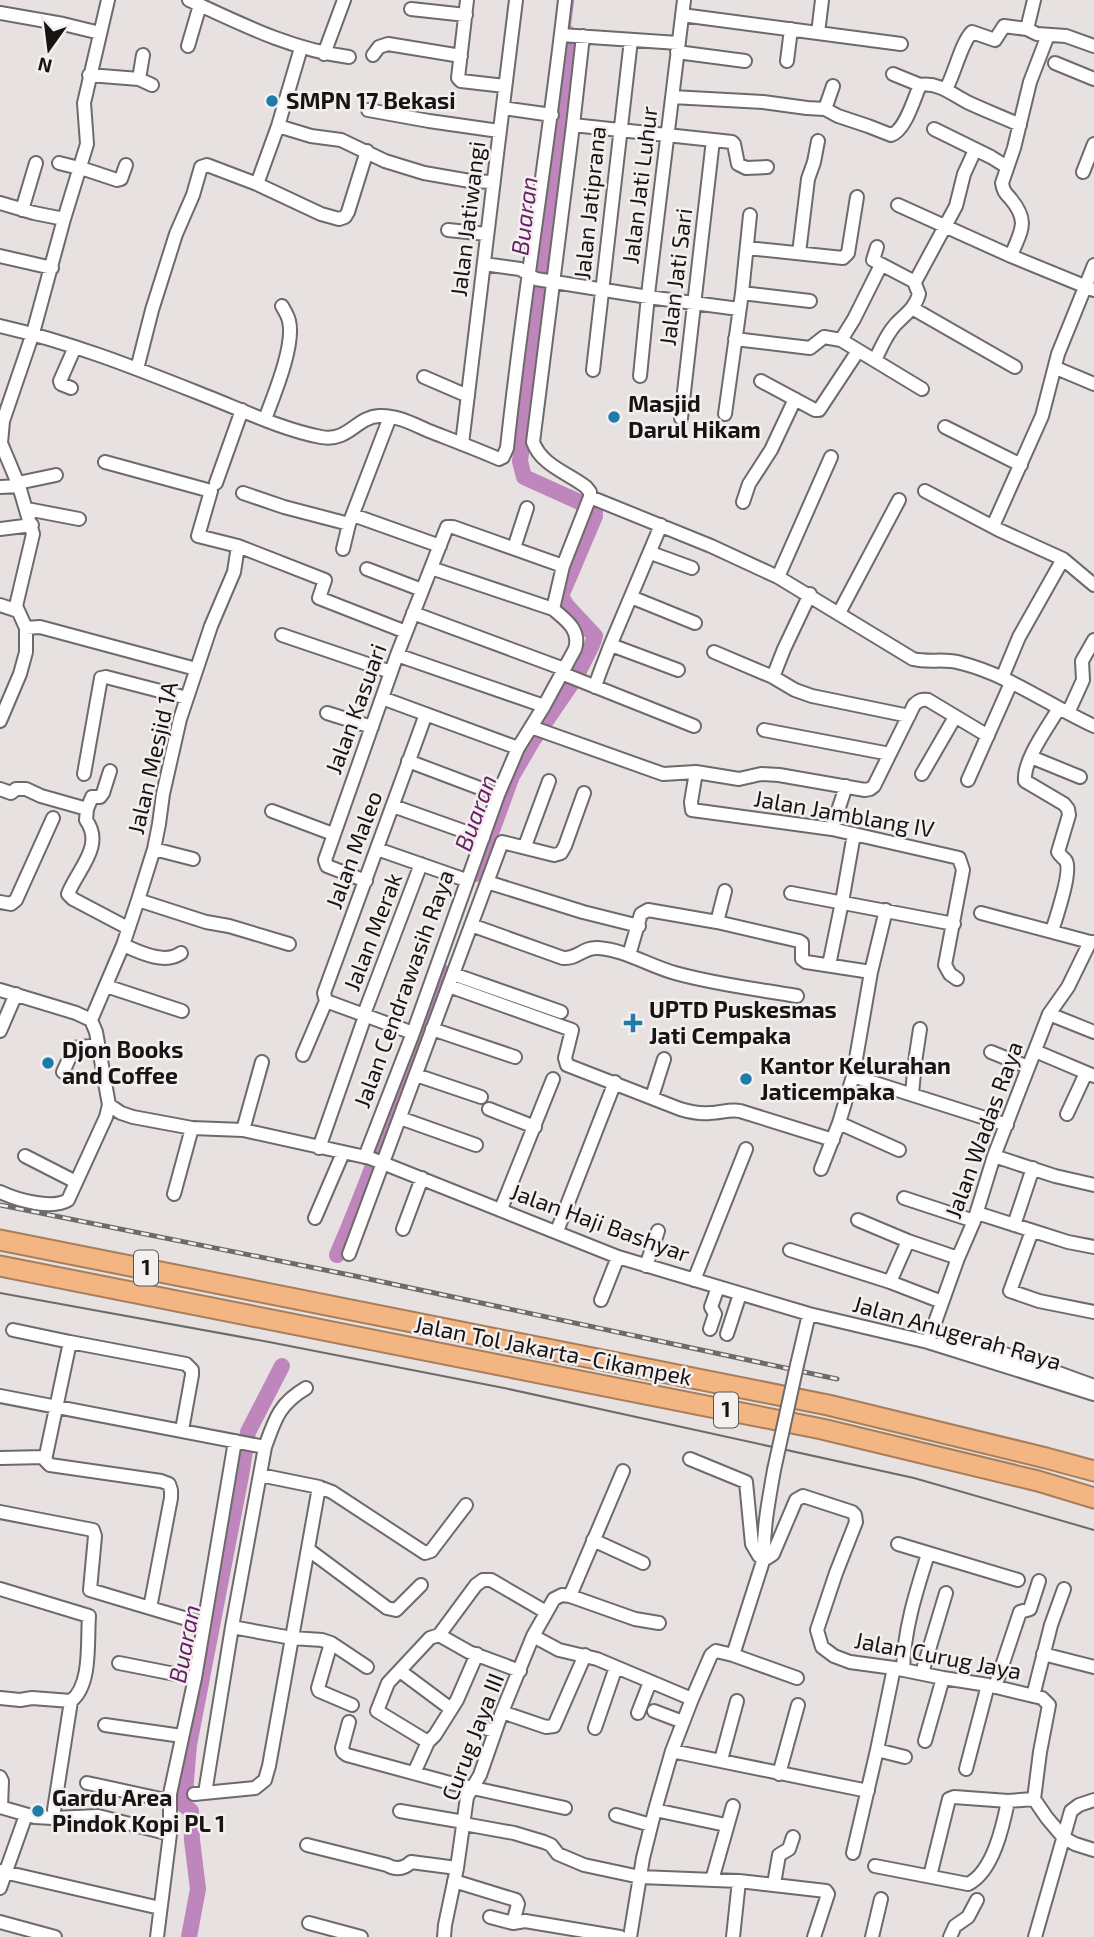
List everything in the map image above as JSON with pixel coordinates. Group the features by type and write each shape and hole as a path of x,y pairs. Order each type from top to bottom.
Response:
{"highway":[{"name":"Jalan Tol Jakarta–Cikampek","path":"0,1240 828,1405 1094,1471"},
{"name":"Jalan Tol Jakarta–Cikampek","path":"0,1266 822,1429 1038,1481 1094,1498"}],"street":[{"path":"0,721 26,652 26,628 16,606 33,538 27,509 1,443 3,421 33,333 87,144 83,112 89,75 108,0"},
{"path":"324,54 344,0"},
{"path":"467,0 458,76 461,81 505,86"},
{"name":"Jalan Jatiwangi","path":"462,444 516,0"},
{"path":"0,326 75,346 301,432 333,438 349,432 370,417 390,417 499,458 503,457 506,453 573,125 572,36 565,0"},
{"name":"Jalan Jati Luhur","path":"640,376 684,0"},
{"path":"818,33 822,0"},
{"path":"1027,29 1034,0"},
{"path":"188,46 203,4 301,48 349,57"},
{"path":"411,9 466,15"},
{"path":"0,13 100,33"},
{"path":"682,15 901,44"},
{"path":"946,89 970,33 976,32 995,40 1004,26 1027,29 1037,34 1066,36 1094,46"},
{"path":"787,61 791,29"},
{"path":"1011,256 1023,218 1002,189 1002,183 1014,148 1030,82 1048,35"},
{"path":"572,36 631,40 745,61"},
{"path":"431,568 553,609 563,566 588,504 586,487 542,458 533,442 552,115 572,36"},
{"name":"Jalan Jatiprana","path":"593,370 631,40"},
{"path":"373,55 379,47 388,44 461,56"},
{"path":"257,184 278,126 301,48"},
{"path":"139,79 143,54"},
{"path":"1055,63 1094,79"},
{"path":"893,74 920,85 928,84 946,89 968,103 1020,125"},
{"path":"89,75 139,79 152,85"},
{"path":"672,97 763,102 825,109 895,135 903,125 920,85"},
{"path":"825,109 833,86"},
{"path":"503,108 552,115"},
{"path":"368,110 499,131"},
{"path":"573,125 732,142 738,164 747,168 767,167"},
{"path":"278,126 341,141 385,161 424,173 492,182"},
{"path":"934,129 1007,167"},
{"name":"Jalan Jati Sari","path":"681,418 713,140"},
{"path":"799,253 808,179 818,141"},
{"path":"1083,172 1094,144"},
{"path":"915,282 956,206 964,174 975,150"},
{"path":"137,369 176,234 193,195 201,167 207,165 257,184 321,214 339,219 345,217 348,212 367,151"},
{"path":"22,210 36,163"},
{"path":"59,163 117,180 121,178 126,165"},
{"path":"747,248 846,257 858,197"},
{"path":"0,203 64,219"},
{"path":"898,205 1090,289"},
{"path":"725,414 750,215"},
{"path":"448,230 487,234"},
{"path":"875,360 894,326 912,308 919,294 915,282 873,260 877,247"},
{"path":"0,256 52,268"},
{"path":"484,264 520,270 541,279 601,290 738,309"},
{"path":"841,340 881,265"},
{"path":"993,526 1042,416 1069,325 1090,289 1088,279 1094,265"},
{"path":"742,293 810,301"},
{"path":"265,419 290,334 289,320 282,306"},
{"path":"912,308 1015,367"},
{"path":"735,339 810,348 824,337 841,340 922,389"},
{"path":"71,388 60,381 75,346"},
{"path":"761,381 819,410 858,351"},
{"path":"1056,368 1094,384"},
{"path":"424,377 468,396"},
{"path":"743,502 749,484 771,450 795,399"},
{"path":"216,483 242,410"},
{"path":"343,549 351,519 390,417"},
{"path":"945,426 1021,465"},
{"path":"778,577 831,457"},
{"path":"106,462 211,491 198,536 238,546 325,580 319,598 406,632"},
{"path":"0,487 56,475"},
{"path":"925,491 999,530 1063,558 1094,585"},
{"path":"243,493 284,507 351,519 440,546"},
{"path":"839,612 899,500"},
{"path":"588,504 661,525 778,577 913,659 961,663 1007,680 1094,726"},
{"path":"527,508 514,548 563,566"},
{"path":"27,509 79,519"},
{"path":"0,529 32,525"},
{"path":"595,687 598,674 661,525"},
{"name":"Jalan Kasuari","path":"366,881 327,866 325,860 397,655 447,527 514,548"},
{"path":"196,669 234,572 238,546"},
{"path":"651,553 692,568"},
{"path":"968,780 988,736 1019,637 1063,558"},
{"path":"367,569 422,590"},
{"path":"775,679 783,649 810,594"},
{"path":"631,597 695,623"},
{"path":"0,606 18,611"},
{"name":"Jalan Cendrawasih Raya","path":"375,1160 413,1033 432,1001 466,880 498,795 518,748 537,729 544,706 570,675 578,640 567,621 553,609"},
{"path":"413,613 694,726"},
{"name":"Jalan Mesjid 1A","path":"26,628 40,627 196,669 168,769 154,849 123,945 91,1020"},
{"path":"282,635 391,672"},
{"path":"1052,931 1065,887 1067,866 1058,852 1069,809 1024,778 1031,757 1083,680 1082,661 1094,641"},
{"path":"611,645 678,670"},
{"path":"714,652 812,696 909,716"},
{"path":"397,655 544,706"},
{"path":"84,774 100,681 103,677 187,698"},
{"path":"382,698 518,748"},
{"path":"537,729 650,770 676,774 696,772 739,779 761,774 779,775 870,789 874,786 914,705 923,699 988,736"},
{"path":"327,713 372,727"},
{"name":"Jalan Maleo","path":"303,1055 326,1001 324,993 426,714"},
{"path":"922,774 955,717"},
{"path":"764,730 890,754"},
{"path":"1031,757 1080,777"},
{"path":"408,761 498,795"},
{"path":"110,771 103,793 100,797 92,797 87,809 86,820 91,826 93,837 90,853 68,894 128,928"},
{"name":"Jalan Jamblang IV","path":"696,772 692,810 832,829 959,858 963,870 946,965 950,974 957,979"},
{"path":"525,846 549,781"},
{"path":"832,829 846,786"},
{"path":"0,789 11,793 16,789 26,789 87,809"},
{"path":"349,1254 375,1160 400,1118 432,1029 432,1001 451,980 502,842 554,855 561,853 584,793"},
{"path":"393,806 483,838"},
{"path":"272,811 333,834"},
{"path":"0,902 11,904 16,900 53,818"},
{"path":"829,965 854,834"},
{"path":"154,849 193,859"},
{"path":"377,849 466,880"},
{"name":"Jalan Merak","path":"318,1148 421,864"},
{"path":"487,882 537,899 639,926"},
{"path":"717,922 724,891"},
{"path":"791,893 954,924"},
{"path":"138,900 289,944"},
{"path":"629,955 641,914 648,910 717,922 799,941 802,943 803,961 871,972"},
{"path":"821,1169 839,1124 853,1076 871,972 886,910"},
{"path":"981,912 1092,942"},
{"path":"471,925 563,958 574,957 585,950 597,948 629,955 673,973 797,996"},
{"name":"Jalan Wadas Raya","path":"930,1336 975,1217 994,1156 1049,1014 1068,987 1092,942"},
{"path":"123,945 165,959 173,959 181,953"},
{"path":"451,980 561,1012"},
{"path":"451,980 572,1030 565,1058 567,1065 680,1109 710,1114 730,1109 740,1111 833,1140"},
{"path":"106,986 182,1011"},
{"path":"0,990 91,1020 109,1105 68,1200 59,1204 47,1204 0,1192"},
{"path":"0,1031 16,994"},
{"path":"326,1001 363,1018 413,1033"},
{"path":"1049,1014 1094,1032"},
{"path":"432,1029 516,1058"},
{"path":"912,1094 920,1029"},
{"path":"63,1072 74,1048 98,1045"},
{"path":"1035,1051 1090,1074 1067,1114"},
{"path":"991,1052 1028,1067"},
{"path":"652,1097 664,1059"},
{"path":"243,1130 262,1062"},
{"path":"416,1074 481,1097"},
{"path":"853,1076 1007,1125"},
{"path":"501,1209 553,1079"},
{"path":"557,1231 615,1082"},
{"name":"Jalan Haji Bashyar","path":"109,1105 127,1116 192,1128 243,1130 375,1160 618,1257 809,1314"},
{"path":"489,1109 535,1127"},
{"path":"400,1118 476,1145"},
{"path":"839,1124 899,1150"},
{"path":"174,1194 192,1128"},
{"path":"694,1280 746,1149"},
{"path":"316,1218 343,1153"},
{"path":"24,1156 76,1182"},
{"path":"994,1156 1094,1185"},
{"path":"1014,1226 1033,1168"},
{"path":"403,1229 422,1178"},
{"path":"905,1198 1094,1247"},
{"path":"858,1220 958,1258"},
{"path":"646,1266 658,1231"},
{"path":"1032,1231 1010,1291 1039,1301 1094,1312"},
{"path":"890,1282 908,1241"},
{"path":"790,1250 942,1302"},
{"path":"601,1300 618,1257"},
{"path":"710,1329 715,1314 711,1307 718,1287"},
{"path":"727,1334 740,1294"},
{"path":"733,1655 764,1558 774,1470 809,1314"},
{"name":"Jalan Anugerah Raya","path":"809,1314 930,1336 1094,1394"},
{"path":"13,1330 186,1364 192,1370 192,1375 182,1430"},
{"path":"930,1336 1017,1358 1094,1386"},
{"path":"69,1342 45,1457 50,1465 169,1485 171,1498 150,1608"},
{"path":"306,1388 292,1396 285,1404 262,1446 260,1475 200,1794 255,1788 265,1780 319,1487"},
{"path":"0,1396 262,1446"},
{"path":"157,1937 172,1796 238,1442"},
{"path":"0,1458 45,1457"},
{"path":"690,1460 746,1482 752,1544 759,1556 764,1558"},
{"path":"623,1471 570,1596 627,1617 659,1623"},
{"path":"260,1475 319,1487 344,1498 425,1553 431,1550 466,1505"},
{"name":"Jalan Curug Jaya","path":"764,1558 772,1554 800,1496 852,1512 856,1522 817,1630 822,1647 834,1656 850,1662 992,1686 1042,1698 1048,1705 1034,1799"},
{"path":"0,1512 93,1530 95,1536 90,1590 204,1624"},
{"path":"593,1540 642,1563"},
{"path":"898,1544 1018,1580"},
{"path":"309,1550 387,1608 396,1610 421,1584"},
{"path":"853,1853 911,1608 928,1554"},
{"path":"428,1742 377,1711 388,1683 430,1638 439,1635 476,1585 484,1580 491,1580 546,1612"},
{"path":"966,1769 992,1686 1020,1612 1030,1609 1039,1581"},
{"path":"0,1589 89,1616 83,1685 71,1701 54,1810"},
{"path":"1033,1696 1043,1654 1064,1590"},
{"path":"922,1673 946,1593"},
{"name":"Curug Jaya III","path":"444,1937 467,1797 480,1775 533,1636 558,1597 570,1596"},
{"path":"232,1627 292,1638 322,1640 367,1667"},
{"path":"439,1635 520,1671"},
{"path":"533,1636 559,1650 585,1655 692,1699"},
{"path":"331,1643 319,1691 352,1704"},
{"path":"630,1937 655,1810 672,1751 713,1652 733,1655 797,1678"},
{"path":"414,1773 428,1742 457,1700 477,1654"},
{"path":"1043,1654 1094,1667"},
{"path":"502,1712 546,1727 554,1726 585,1655"},
{"path":"119,1663 195,1678"},
{"path":"595,1728 616,1667"},
{"path":"400,1671 451,1709"},
{"path":"925,1741 943,1678"},
{"path":"638,1713 650,1682"},
{"path":"0,1698 71,1701"},
{"path":"721,1760 737,1701"},
{"path":"779,1774 798,1704"},
{"path":"654,1711 683,1722"},
{"path":"349,1722 343,1752 473,1788 565,1808"},
{"path":"106,1725 182,1736"},
{"path":"480,1727 495,1731"},
{"path":"877,1750 905,1758"},
{"path":"672,1751 868,1791"},
{"path":"0,1777 0,1807 26,1815 53,1818 98,1816 170,1834"},
{"path":"87,1783 172,1796"},
{"path":"930,1876 949,1799 954,1797 1008,1801 1034,1799 1064,1838 1094,1850"},
{"path":"1035,1937 1071,1811 1094,1800"},
{"path":"875,1866 968,1884 979,1877 994,1852 1008,1801"},
{"path":"712,1880 733,1806"},
{"path":"655,1810 726,1825"},
{"path":"400,1811 506,1831 551,1845 558,1854 584,1865 640,1877 739,1881 828,1892 814,1937"},
{"path":"0,1888 3,1872 26,1815"},
{"path":"616,1815 652,1825"},
{"path":"774,1884 779,1855 789,1849 793,1837"},
{"path":"307,1844 393,1868 407,1866 411,1862 456,1874 516,1900 518,1904 513,1923"},
{"path":"3,1872 160,1908"},
{"path":"733,1937 739,1881"},
{"path":"872,1937 881,1899"},
{"path":"950,1937 955,1926 968,1917 977,1900"},
{"path":"490,1917 513,1923 524,1921 620,1937"},
{"path":"0,1922 55,1937"},
{"path":"309,1923 360,1937"}],"waterway":[{"name":"Buaran","path":"569,31 573,0"},
{"name":"Buaran","path":"522,438 568,33"},
{"name":"Buaran","path":"476,874 512,776 576,677 595,636 561,596 595,516 595,509 524,477 520,461 522,446"},
{"name":"Buaran","path":"337,1255 366,1185 441,971"},
{"name":"Buaran","path":"189,1937 198,1889 191,1811 184,1805 189,1745 248,1432 282,1366"}],"tram line":[{"path":"0,1293 504,1388 914,1478 1094,1530"}],"railway":[{"path":"0,1205 355,1276 837,1379"}],"place":[{"name":"SMPN 17 Bekasi","path":"272,101"},
{"name":"Masjid Darul Hikam","path":"614,417"},
{"name":"UPTD Puskesmas Jati Cempaka","path":"633,1023"},
{"name":"Djon Books and Coffee","path":"48,1063"},
{"name":"Kantor Kelurahan Jaticempaka","path":"746,1079"},
{"name":"Gardu Area Pindok Kopi PL 1","path":"38,1811"}]}
